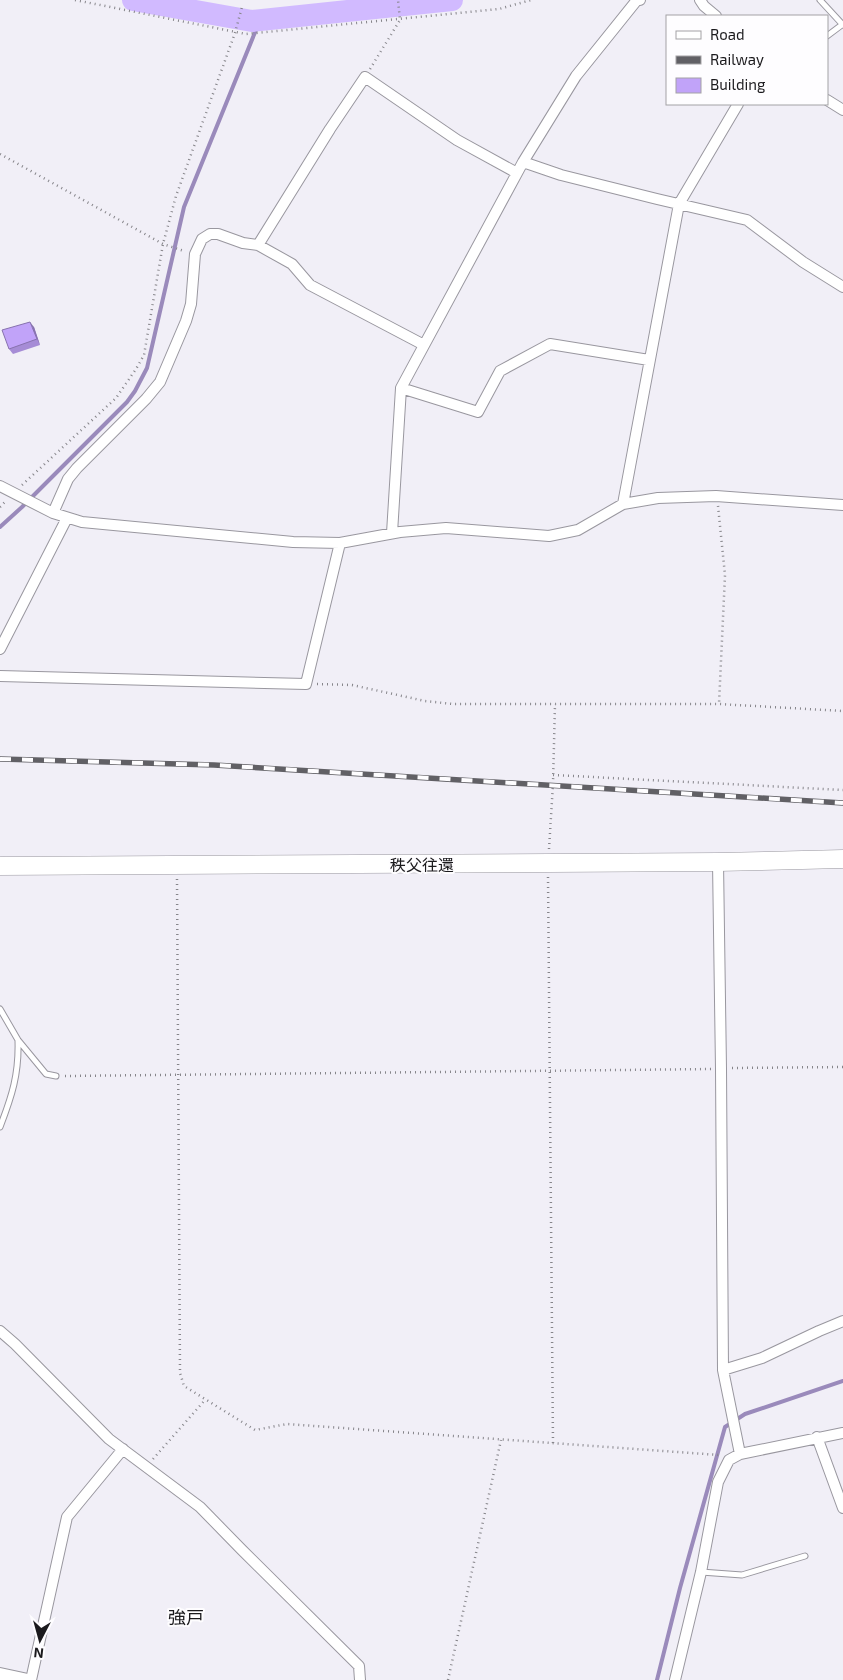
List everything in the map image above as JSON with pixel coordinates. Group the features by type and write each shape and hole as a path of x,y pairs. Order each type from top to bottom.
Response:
{"highway":[{"name":"秩父往還","path":"0,866 718,862 843,859"}],"street":[{"path":"392,533 401,388 523,162 576,76 637,0 640,0"},
{"path":"700,0 715,15"},
{"path":"258,245 330,129 366,76 456,140 517,173"},
{"path":"828,101 843,110"},
{"path":"623,504 678,204 737,105"},
{"path":"523,162 561,175 746,220 803,262 843,287"},
{"path":"53,512 68,479 76,468 146,399 160,382 186,321 191,304 195,254 202,239 210,234 218,234 244,243 258,245 292,264 310,285 424,345"},
{"path":"401,388 478,412 500,371 550,344 649,360"},
{"path":"0,486 53,512 82,522 293,542 340,542 392,533 446,528 549,536 578,530 623,504 658,498 716,496 843,505"},
{"path":"0,649 67,518"},
{"path":"0,676 306,684 340,542"},
{"path":"718,862 723,1370 740,1454"},
{"path":"723,1370 762,1358 819,1331 843,1322"},
{"path":"0,1331 110,1439 200,1507 359,1666 360,1680"},
{"path":"675,1680 701,1572 718,1482 729,1460 740,1454 843,1433"},
{"path":"817,1438 843,1508"},
{"path":"0,1674 29,1680 67,1517 123,1449"}],"lane":[{"path":"820,0 843,24 828,35"},
{"path":"0,1009 18,1040 46,1074 56,1076"},
{"path":"0,1127 13,1095 18,1061 18,1040"},
{"path":"701,1572 742,1575 805,1556"}],"path":[{"path":"75,0 246,34 499,9 531,0"},
{"path":"366,76 400,20 398,0"},
{"path":"0,507 116,398 144,355 163,244 176,196 235,33 242,7"},
{"path":"0,154 163,244 195,254"},
{"path":"716,496 725,575 719,704"},
{"path":"306,684 352,685 425,701 453,704 719,704 843,711"},
{"path":"552,1443 548,863 555,704"},
{"path":"553,775 843,790"},
{"path":"177,865 180,1373 184,1386 255,1430 287,1424 501,1440 740,1454"},
{"path":"56,1076 843,1067"},
{"path":"147,1466 205,1400"},
{"path":"448,1680 501,1440"}],"building":[{"path":"30,322 37,339 9,349 2,330"}],"waterway":[{"path":"133,0 252,21 452,0"},
{"path":"0,527 127,402 147,368 184,207 260,20"},
{"path":"657,1680 680,1588 725,1427 745,1414 843,1381"}],"railway":[{"path":"0,759 214,765 843,803"}],"district":[{"name":"強戸","path":"186,1617"}]}
